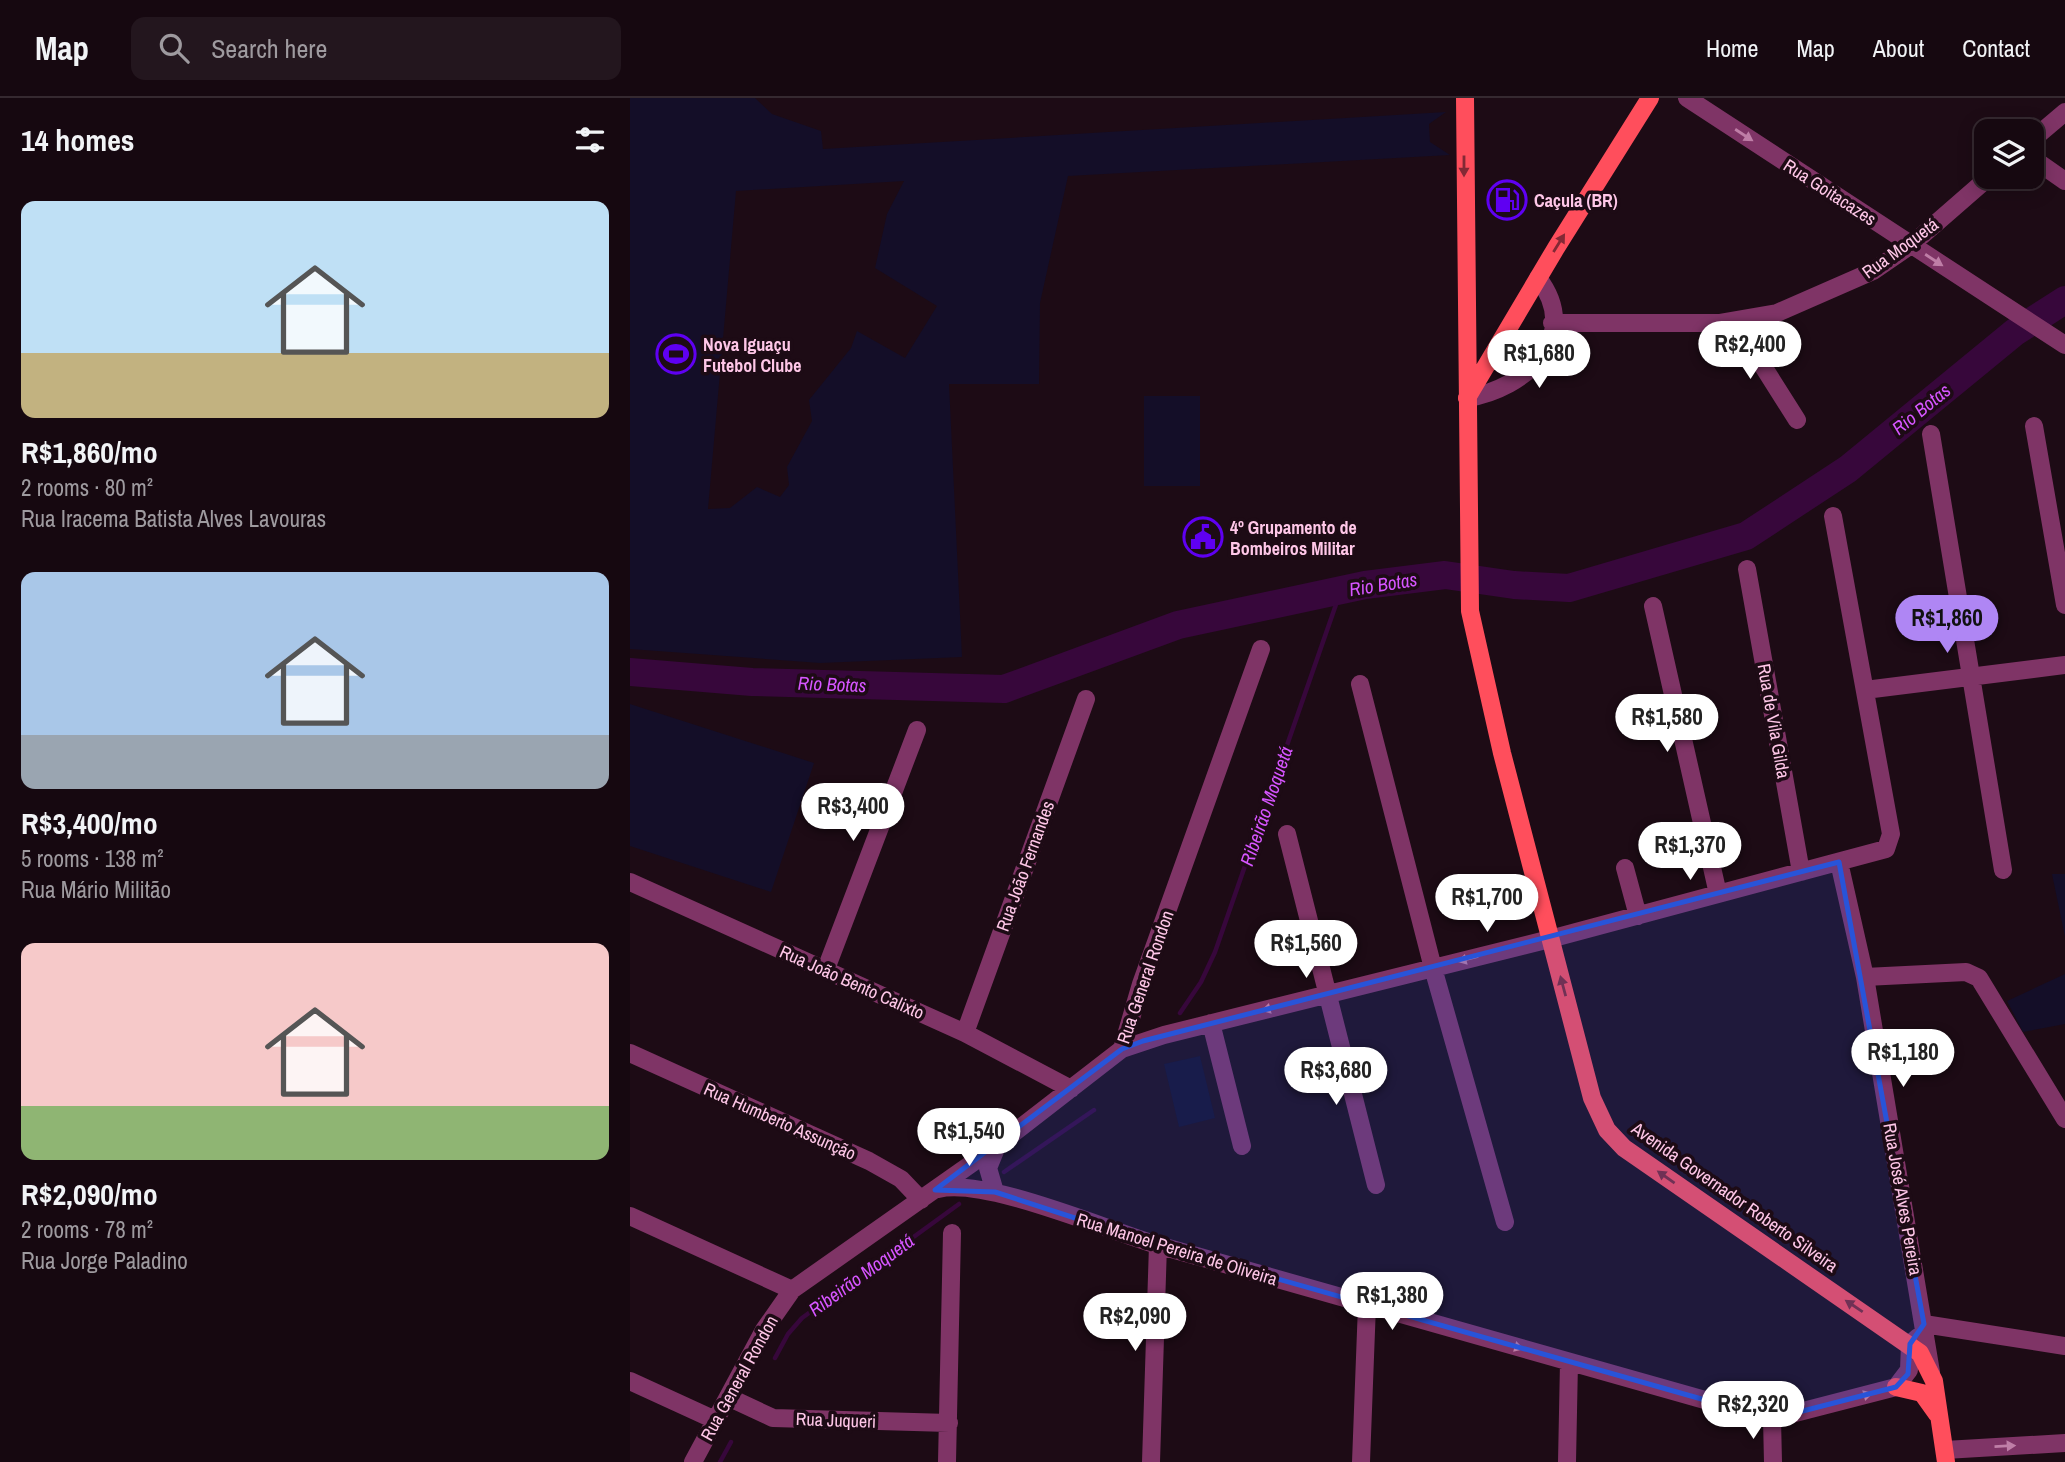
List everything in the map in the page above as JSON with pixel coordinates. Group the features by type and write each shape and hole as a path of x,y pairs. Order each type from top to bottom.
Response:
{"main road":[{"name":"Avenida Governador Roberto Silveira","path":"1465,98 1465,328 1470,611 1502,753 1592,1098 1610,1135 1624,1148 1920,1353 1931,1372 1945,1456"},
{"path":"1467,398 1650,98"},
{"path":"1465,328 1480,343 1500,345"},
{"path":"1896,1387 1922,1393 1940,1420"}],"street":[{"name":"Rua Goitacazes","path":"1687,98 2065,345"},
{"path":"2044,130 2065,112"},
{"path":"2044,166 2065,181"},
{"name":"Rua Moquetá","path":"1552,323 1735,322 1777,313 1823,296 1873,271 1911,245 1975,189"},
{"path":"1467,398 1495,392 1527,374 1545,350 1552,323 1548,298 1538,278"},
{"path":"1735,322 1797,420"},
{"path":"2034,426 2065,605"},
{"path":"1931,434 2003,870"},
{"path":"1122,1049 1164,1035 1550,939 1884,850 1891,842 1833,516"},
{"name":"Rua de Vila Gilda","path":"1747,569 1801,873"},
{"path":"1653,606 1718,894"},
{"name":"Rua General Rondon","path":"693,1462 764,1330 792,1290 998,1145 1122,1049 1141,984 1261,649"},
{"path":"1865,690 2065,665"},
{"path":"1360,684 1433,968 1505,1222"},
{"name":"Rua João Fernandes","path":"965,1033 1086,699"},
{"path":"826,969 916,730"},
{"path":"1287,834 1376,1185"},
{"name":"Rua José Alves Pereira","path":"1839,862 1865,977 1931,1372"},
{"path":"1625,868 1638,916"},
{"name":"Rua João Bento Calixto","path":"630,882 965,1033 1071,1089"},
{"path":"1865,977 1957,972 1978,977 2065,1119"},
{"path":"1211,1023 1242,1146"},
{"name":"Rua Humberto Assunção","path":"630,1053 869,1161 928,1195"},
{"path":"995,1192 988,1168 998,1145"},
{"name":"Rua Manoel Pereira de Oliveira","path":"928,1195 963,1187 995,1192 1158,1245 1772,1419"},
{"path":"630,1216 792,1290"},
{"path":"947,1462 952,1233"},
{"path":"1151,1462 1158,1245"},
{"path":"1362,1462 1367,1305"},
{"path":"1773,1462 1772,1419 1896,1387 1909,1370 1910,1344 1924,1324 2065,1346"},
{"path":"1567,1462 1569,1362"},
{"path":"630,1381 715,1420"},
{"name":"Rua Juqueri","path":"728,1397 773,1418 949,1423"},
{"path":"1945,1456 2065,1443"}],"highlighted area":[{"path":"1839,862 1924,1324 1910,1344 1908,1374 1896,1387 1772,1419 1158,1245 995,1192 935,1190 1122,1049 1143,1041"}],"shaded area":[{"path":"630,98 755,98 772,114 821,131 823,149 1446,112 1429,124 1430,142 1450,155 1068,176 1040,303 1039,384 949,384 962,657 820,663 630,649","holes":["904,181 887,214 875,268 937,306 905,358 857,331 851,348 809,400 812,421 787,467 789,485 780,497 757,487 730,508 708,509 736,191"]},
{"path":"1144,396 1200,396 1200,486 1144,486"},
{"path":"630,704 814,763 771,892 630,846"},
{"path":"2052,874 2065,874 2065,937"},
{"path":"2065,974 2065,1024 2023,1032 2007,1001"},
{"path":"1200,1056 1215,1118 1179,1127 1164,1064"}],"waterway":[{"name":"Rio Botas","path":"630,672 752,682 1004,689 1178,625 1365,585 1445,575 1514,585 1569,588 1746,536 1848,469 2015,332 2065,300"},
{"name":"Ribeirão Moquetá","path":"1180,1013 1201,982 1215,952 1340,593"},
{"name":"Ribeirão Moquetá","path":"1004,1172 1094,1110"},
{"name":"Ribeirão Moquetá","path":"775,1358 788,1334 802,1318 959,1204"},
{"name":"Ribeirão Moquetá","path":"720,1462 731,1442"}],"place":[{"name":"Caçula (BR)","path":"1507,200"},
{"name":"Nova Iguaçu Futebol Clube","path":"676,354"},
{"name":"4º Grupamento de Bombeiros Militar","path":"1203,537"}]}
